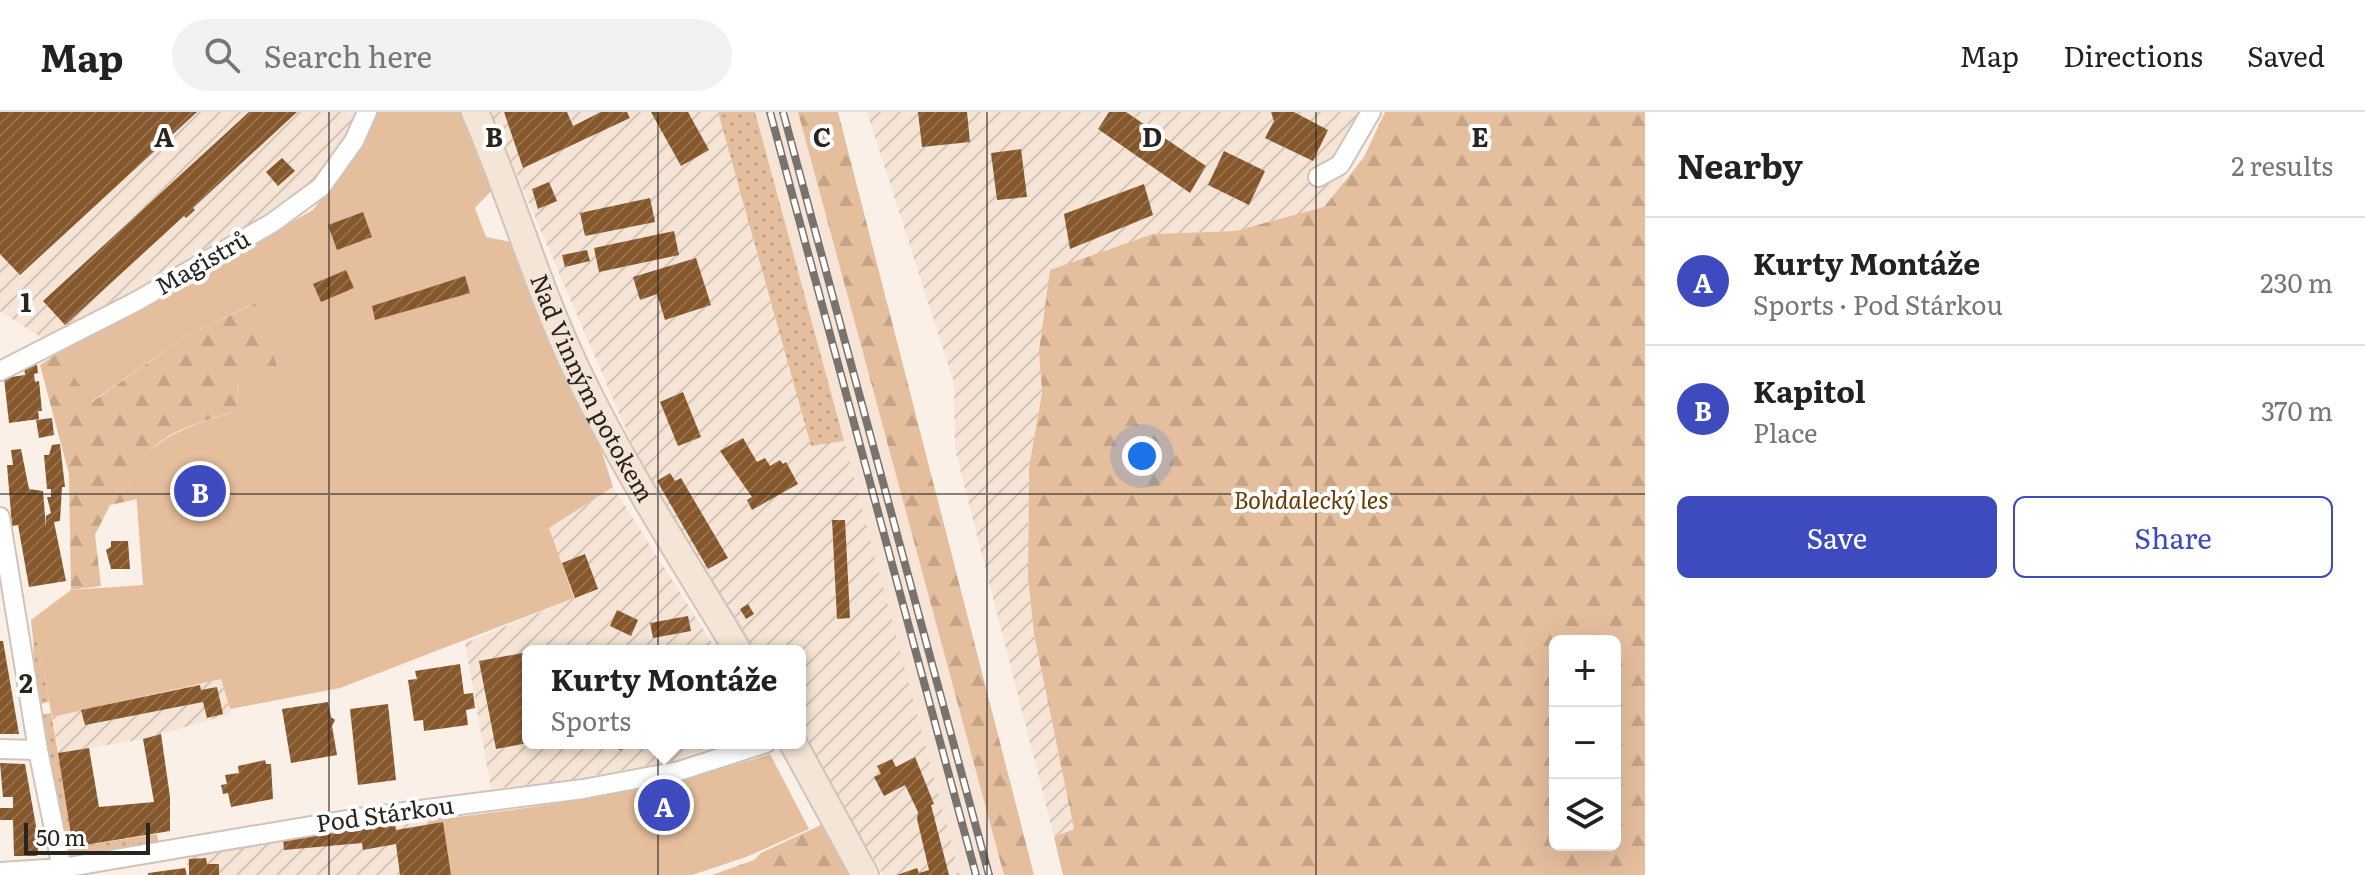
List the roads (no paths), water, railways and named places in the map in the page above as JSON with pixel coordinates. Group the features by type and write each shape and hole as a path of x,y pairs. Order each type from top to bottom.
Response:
{"street":[{"name":"Magistrů","path":"0,371 137,301 272,223 321,187 354,141 367,112"},
{"name":"Nad Vinným potokem","path":"475,112 541,287 579,375 623,462 734,645"},
{"path":"1318,177 1340,165 1371,112"},
{"path":"0,517 9,628 62,868"},
{"path":"0,749 38,750"},
{"name":"Pod Stárkou","path":"0,872 62,868 358,818 583,789 679,771 747,749"},
{"path":"796,749 865,875"}],"railway":[{"path":"770,112 976,875"},
{"path":"783,112 989,875"}],"place":[{"name":"Kapitol","path":"200,491"},
{"name":"Kurty Montáže","path":"664,805"}],"park label":[{"name":"Bohdalecký les","path":"1311,501"}]}
